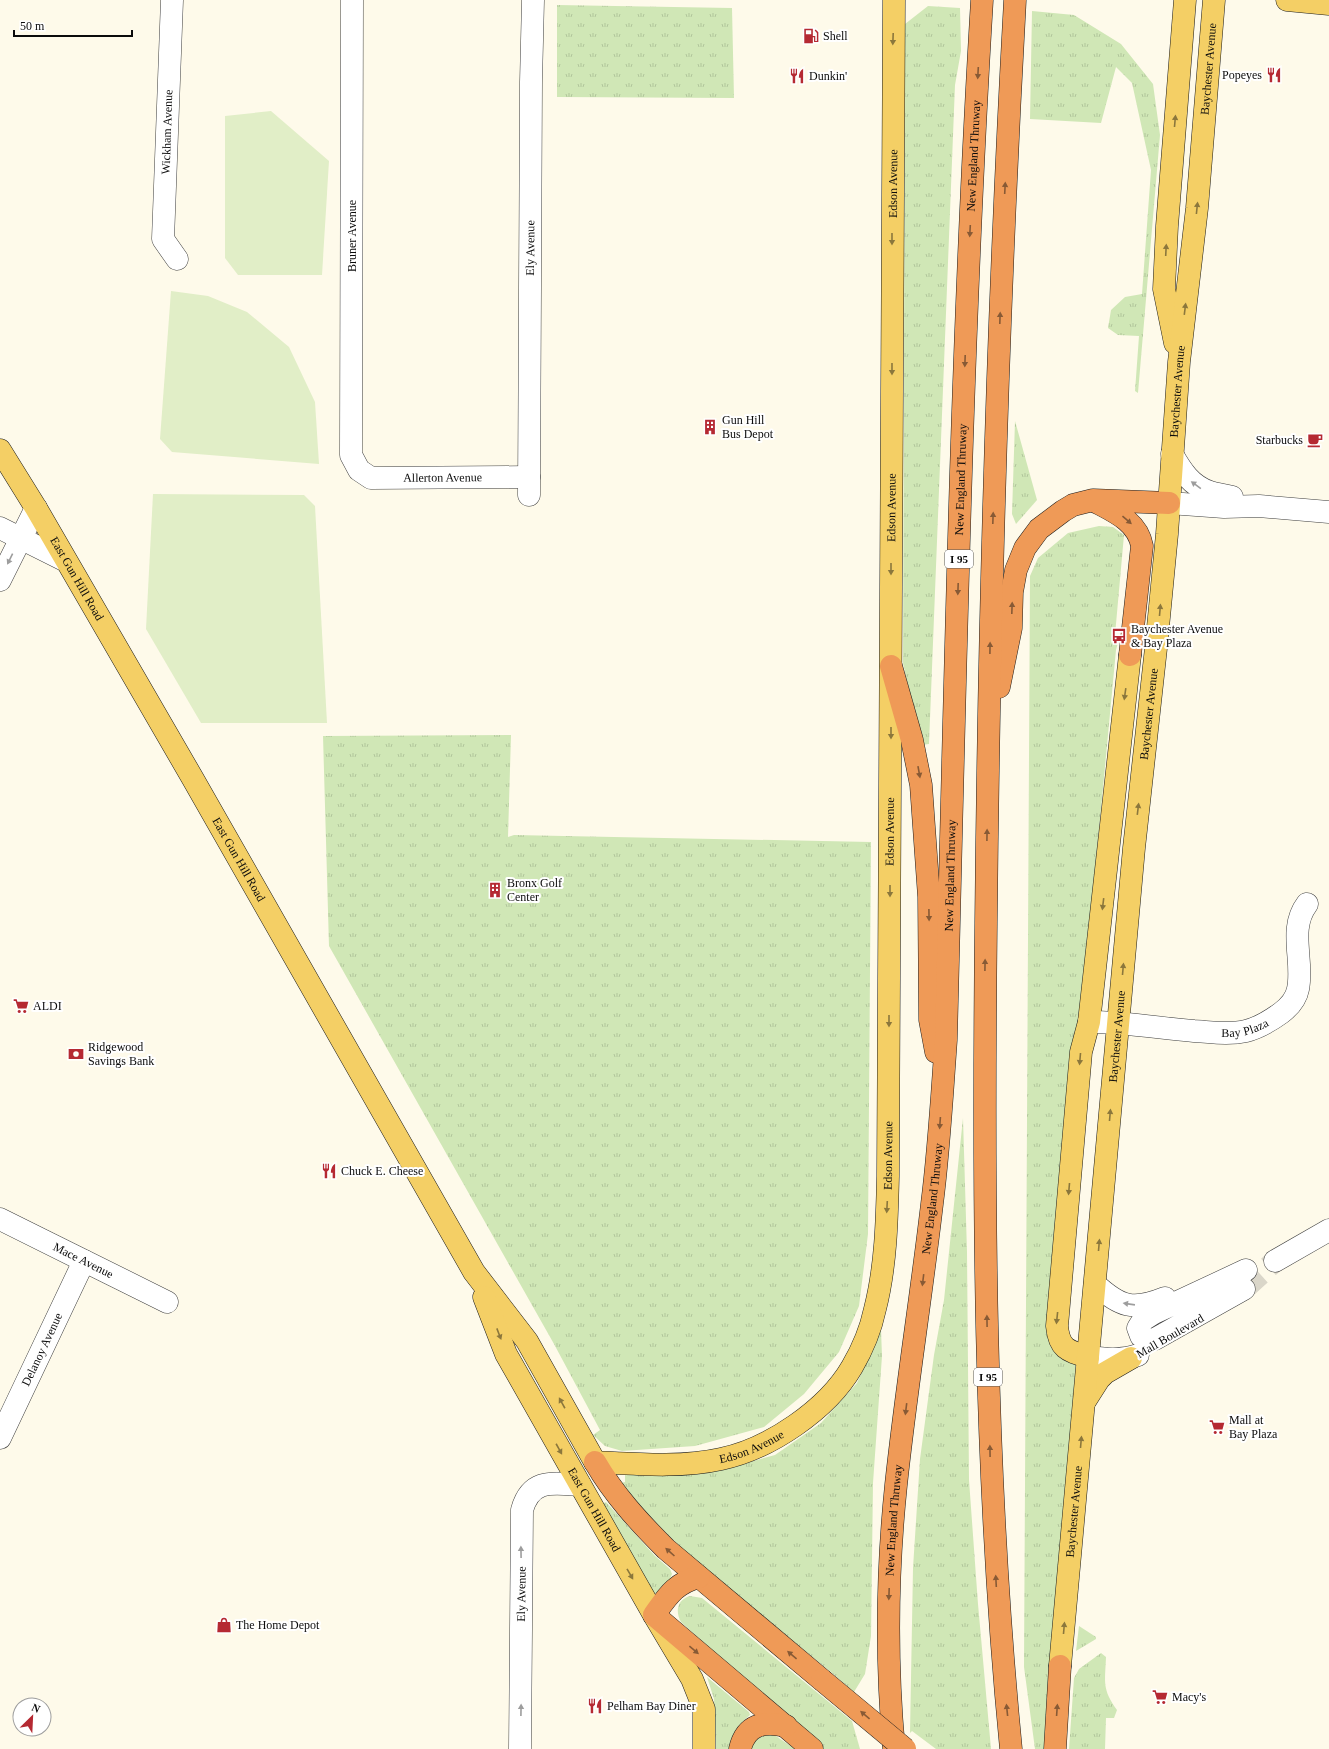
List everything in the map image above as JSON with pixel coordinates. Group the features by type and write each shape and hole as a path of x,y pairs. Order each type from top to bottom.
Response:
{"highway":[{"name":"New England Thruway","path":"894,1749 889,1658 889,1602 896,1484 933,1201 946,1040 964,388 982,0"},
{"name":"I 95","path":"1010,1749 995,1564 990,1470 987,1358 984,1061 988,743 999,324 1015,0"},
{"path":"988,743 1011,628 1013,581 1020,558 1035,534 1058,513 1073,506 1093,500 1169,503"},
{"path":"1093,500 1128,521 1139,533 1141,539 1142,546 1138,593 1130,655"},
{"path":"891,666 912,740 921,785 929,897 930,1020 943,1084"},
{"path":"595,1462 630,1511 662,1544 699,1577 905,1749"},
{"path":"699,1577 689,1580 676,1587 654,1615 812,1749"},
{"path":"1055,1749 1060,1666"},
{"path":"740,1749 744,1738 748,1733 760,1724 768,1723 786,1726"}],"main road":[{"name":"Edson Avenue","path":"595,1462 661,1464 721,1459 761,1446 783,1435 838,1387 852,1368 870,1325 880,1285 887,1212 888,1176 894,0"},
{"path":"1179,362 1164,289 1169,202 1185,0"},
{"name":"Baychester Avenue","path":"1060,1666 1096,1284 1134,848 1157,640 1179,362 1197,208 1214,0"},
{"path":"1287,0 1329,4"},
{"name":"East Gun Hill Road","path":"0,450 6,471 36,508 474,1272 527,1341 595,1462"},
{"path":"1088,1357 1068,1350 1064,1347 1058,1336 1057,1326 1081,1052 1089,1022 1130,655"},
{"name":"East Gun Hill Road","path":"474,1272 506,1354 654,1615 686,1667 701,1699 705,1718 704,1749"},
{"path":"1084,1402 1099,1379 1112,1369 1132,1358"}],"street":[{"name":"Wickham Avenue","path":"172,0 163,239 177,259"},
{"name":"Bruner Avenue","path":"352,0 351,455 359,470"},
{"name":"Ely Avenue","path":"529,486 531,90 533,0"},
{"path":"1172,454 1184,474 1196,485 1212,493 1225,495 1260,506"},
{"name":"Allerton Avenue","path":"359,470 371,478 529,486"},
{"path":"1169,503 1224,507 1260,506 1329,512"},
{"path":"0,580 36,508"},
{"path":"0,528 66,561"},
{"name":"Bay Plaza","path":"1089,1022 1118,1022 1140,1026 1223,1033 1247,1030 1275,1017 1287,1008 1298,990 1297,933 1302,911 1307,904"},
{"name":"Mace Avenue","path":"0,1219 167,1302"},
{"path":"1275,1261 1329,1230"},
{"name":"Delanoy Avenue","path":"0,1438 84,1261"},
{"name":"Mall Boulevard","path":"1088,1357 1132,1358 1151,1350 1185,1329 1245,1280 1215,1279 1150,1304 1141,1306 1116,1302 1096,1284"},
{"name":"Ely Avenue","path":"520,1749 522,1510 530,1493 538,1486 549,1483 580,1485"}],"green space":[{"path":"557,5 732,8 734,98 557,97"},
{"path":"928,6 960,8 961,51 955,85 929,744 921,745 903,663 905,24"},
{"path":"1032,11 1074,15 1121,44 1153,84 1160,135 1138,393 1135,391 1139,336 1118,335 1108,328 1111,310 1125,297 1142,294 1151,170 1132,83 1116,67 1101,123 1030,119"},
{"path":"271,111 329,161 322,275 238,275 225,258 225,116"},
{"path":"171,291 208,296 247,312 289,347 315,402 319,464 172,452 160,439"},
{"path":"1015,421 1037,500 1016,524 1012,514"},
{"path":"153,494 304,495 315,506 327,723 201,723 146,629"},
{"path":"1099,526 1113,527 1124,535 1115,635 1119,639 1116,650 1052,1328 1076,1364 1046,1749 1035,1749 1024,1667 1030,576 1038,558 1068,533"},
{"path":"511,735 508,837 514,835 871,842 868,1234 859,1306 839,1352 804,1394 764,1427 695,1446 622,1451 605,1446 593,1435 600,1430 554,1344 329,946 323,736"},
{"path":"963,1118 967,1252 969,1480 991,1749 936,1749 912,1731 910,1733 913,1568 920,1459 934,1355 944,1300"},
{"path":"881,1330 882,1356 873,1483 871,1636 865,1674 854,1692 703,1567 674,1541 646,1513 621,1483 625,1482 625,1473 664,1476 721,1470 775,1455 821,1423 857,1383"},
{"path":"606,1502 655,1556 670,1569 672,1574 670,1579 659,1593 653,1593 602,1504"},
{"path":"690,1596 702,1598 852,1721 860,1749 823,1749 773,1706 681,1622 678,1614 678,1606 682,1600"},
{"path":"1079,1626 1096,1637 1096,1639 1076,1651"},
{"path":"1101,1653 1106,1657 1105,1680 1107,1691 1117,1710 1114,1718 1106,1718 1105,1749 1069,1749 1074,1678 1079,1669"},
{"path":"707,1677 749,1712 750,1715 736,1730 730,1744 730,1749 716,1749 714,1699"},
{"path":"761,1734 773,1734 795,1749 752,1749 753,1744"}],"tunnel":[{"path":"1244,1289 1275,1261"}],"place":[{"name":"Shell","path":"811,36"},
{"name":"Popeyes","path":"1274,75"},
{"name":"Dunkin'","path":"797,76"},
{"name":"Gun Hill Bus Depot","path":"710,427"},
{"name":"Starbucks","path":"1315,440"},
{"name":"Baychester Avenue & Bay Plaza","path":"1119,636"},
{"name":"Bronx Golf Center","path":"495,890"},
{"name":"ALDI","path":"21,1006"},
{"name":"Ridgewood Savings Bank","path":"76,1054"},
{"name":"Chuck E. Cheese","path":"329,1171"},
{"name":"Mall at Bay Plaza","path":"1217,1427"},
{"name":"The Home Depot","path":"224,1625"},
{"name":"Macy's","path":"1160,1697"},
{"name":"Pelham Bay Diner","path":"595,1706"}]}
